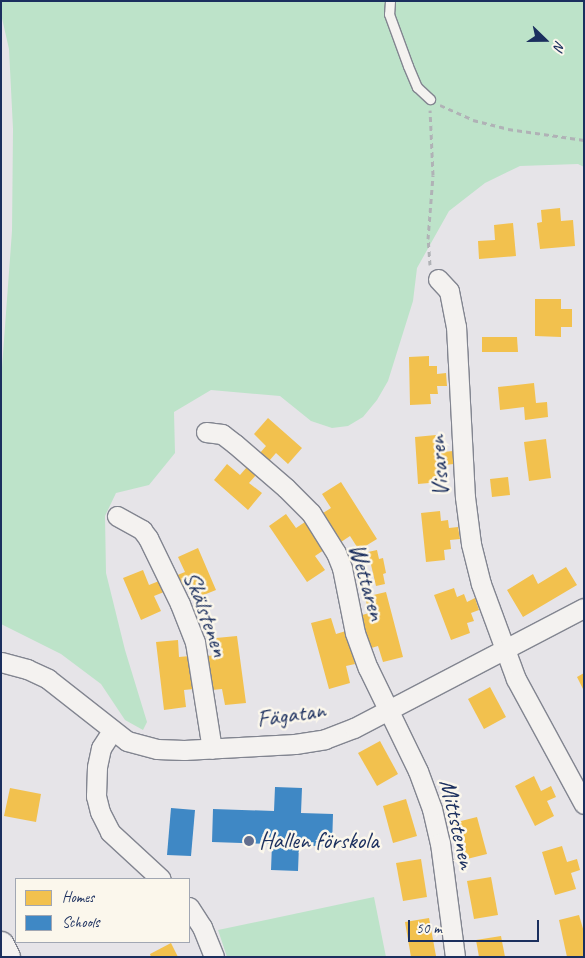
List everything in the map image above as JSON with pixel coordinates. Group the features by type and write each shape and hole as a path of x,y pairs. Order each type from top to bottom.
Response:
{"street":[{"name":"Visaren","path":"438,279 449,291 456,326 465,497 471,544 480,584 504,650"},
{"name":"Wettaren","path":"206,432 222,434 235,444 311,513 328,537 342,568 355,633 387,710"},
{"name":"Skälstenen","path":"117,516 142,530 148,538 180,604 195,642 212,749"},
{"name":"Fägatan","path":"1,662 27,669 48,680 127,741 157,749 212,749 295,744 325,739 354,728 584,608"},
{"path":"504,650 516,679 584,804"},
{"name":"Mittstenen","path":"387,710 418,771 432,809 440,843 455,957"},
{"path":"112,731 101,748 97,767 96,796 100,812 110,832 160,878"},
{"path":"190,909 202,927 214,957"},
{"path":"1,945 7,957"}],"lane":[{"path":"390,1 389,14 408,66 418,87 430,99"}],"path":[{"path":"430,99 451,112 473,120 508,129 584,140"},
{"path":"430,99 433,175 428,257 431,268 438,279"}],"green space":[{"path":"1,1 584,1 584,167 578,164 520,166 485,183 449,211 417,268 413,301 388,381 377,400 363,417 348,426 332,428 311,421 280,396 211,390 174,412 175,453 149,485 116,493 105,516 106,573 125,650 147,722 143,730 125,720 101,684 61,654 1,624 1,381 12,231 13,129 9,49 1,14"},
{"path":"374,897 386,957 227,957 218,930"}],"building: Homes":[{"path":"560,208 561,221 573,220 575,246 540,249 537,223 542,222 541,210"},
{"path":"513,223 516,256 479,259 478,241 495,240 494,225"},
{"path":"535,299 561,299 561,309 572,309 572,327 561,327 561,337 535,336"},
{"path":"482,337 517,337 518,352 482,352"},
{"path":"429,356 429,366 437,366 437,374 446,373 447,386 437,386 438,394 430,394 431,404 410,405 409,357"},
{"path":"534,383 536,403 547,402 548,417 525,420 524,407 500,410 498,387"},
{"path":"268,418 302,448 288,464 276,453 269,461 260,453 266,446 254,434"},
{"path":"436,435 436,445 443,445 443,452 453,451 454,464 444,465 445,473 439,473 440,482 418,484 415,437"},
{"path":"546,439 551,478 529,481 524,442"},
{"path":"227,464 240,475 247,467 256,475 249,483 262,493 248,510 214,480"},
{"path":"508,477 510,495 492,497 490,479"},
{"path":"341,482 377,539 359,550 350,536 341,542 323,513 331,508 322,494"},
{"path":"440,511 441,521 448,520 449,528 458,527 460,539 450,540 451,549 444,550 445,560 426,562 421,513"},
{"path":"286,514 296,528 305,522 324,550 315,556 325,570 307,582 269,526"},
{"path":"198,548 216,590 196,598 190,583 180,587 175,576 185,572 178,557"},
{"path":"377,550 379,559 383,558 386,573 383,574 385,584 376,586 368,552"},
{"path":"566,567 577,585 523,617 507,590 533,574 538,584"},
{"path":"143,570 149,585 159,581 164,592 154,596 161,611 141,620 123,578"},
{"path":"454,588 457,597 464,594 467,602 475,598 479,610 471,613 474,621 467,623 470,633 451,640 434,595"},
{"path":"386,592 403,657 383,662 378,646 368,649 359,616 369,613 365,597"},
{"path":"331,618 336,634 346,631 355,664 346,666 350,683 329,689 311,623"},
{"path":"237,636 246,703 225,705 222,689 212,690 207,656 217,655 216,638"},
{"path":"178,640 179,657 190,656 194,689 184,690 186,707 164,710 156,642"},
{"path":"584,673 584,691 577,677"},
{"path":"490,687 506,717 484,729 468,699"},
{"path":"380,741 398,774 377,786 358,753"},
{"path":"534,776 541,791 551,786 556,797 547,801 554,816 535,826 515,786"},
{"path":"10,788 41,794 36,822 4,816"},
{"path":"406,799 417,836 393,843 383,806"},
{"path":"477,817 487,854 463,860 453,823"},
{"path":"562,846 567,862 577,859 580,870 571,873 576,889 555,895 542,852"},
{"path":"421,859 427,897 403,901 396,863"},
{"path":"491,877 498,915 474,919 467,881"},
{"path":"579,915 584,932 584,957 567,957 559,920"},
{"path":"429,918 436,956 411,957 405,922"},
{"path":"501,936 505,957 479,957 476,940"},
{"path":"171,943 178,957 151,957 150,954"}],"building: Schools":[{"path":"275,787 302,788 301,813 333,814 332,847 299,845 298,871 271,870 272,844 212,842 213,809 274,811"},
{"path":"171,808 195,810 191,856 167,855"}],"place":[{"name":"Hallen förskola","path":"249,841"}]}
